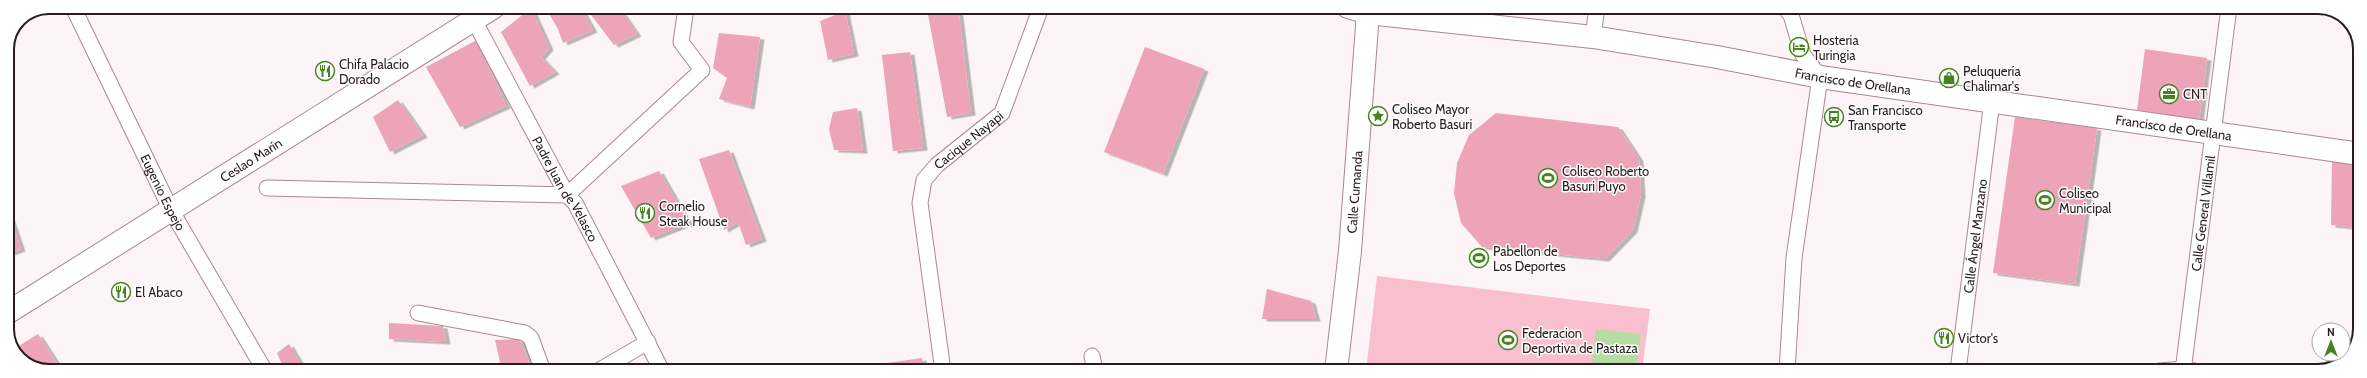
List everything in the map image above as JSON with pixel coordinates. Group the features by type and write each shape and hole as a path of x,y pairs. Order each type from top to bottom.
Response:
{"street":[{"name":"Eugenio Espejo","path":"76,14 171,210 261,364"},
{"name":"Ceslao Marín","path":"14,309 171,210 469,14"},
{"name":"Padre Juan de Velasco","path":"472,14 567,195 575,203 659,364"},
{"path":"267,188 567,195 702,70 681,42 685,14"},
{"name":"Cacique Nayapi","path":"943,364 920,203 924,180 937,165 1002,113 1038,14"},
{"name":"Calle Cumanda","path":"1337,364 1350,251 1358,14"},
{"name":"Francisco de Orellana","path":"1393,14 1593,37 1717,57 1820,77 2353,153"},
{"path":"1593,37 1596,14"},
{"path":"1787,364 1794,258 1820,77 1803,55 1790,14"},
{"name":"Calle General Villamil","path":"2188,364 2228,14"},
{"name":"Calle Ángel Manzano","path":"1959,364 1992,101"},
{"path":"418,313 525,333 531,338 540,364"},
{"path":"610,364 648,342"},
{"path":"1092,356 1094,364"}],"shaded area":[{"name":"Federacion Deportiva de Pastaza","path":"1377,276 1650,309 1643,364 1367,364"},
{"path":"1596,329 1641,334 1637,364 1592,364"}],"building":[{"path":"524,14 534,14 549,48 541,57 555,72 530,86 501,32"},
{"path":"549,14 584,14 593,30 563,43 558,29"},
{"path":"590,14 623,14 637,34 614,45"},
{"path":"838,14 846,14 854,54 828,60 820,21"},
{"path":"928,14 959,14 971,113 947,117"},
{"path":"719,33 760,37 750,107 719,99 727,78 713,68"},
{"path":"477,40 506,106 460,127 426,67"},
{"path":"1145,47 1204,69 1163,174 1104,152"},
{"path":"2145,49 2207,58 2199,121 2137,110"},
{"path":"910,52 923,148 893,151 882,55"},
{"path":"398,100 423,135 390,152 373,117"},
{"path":"857,108 863,151 834,150 829,129 833,112"},
{"name":"Coliseo Roberto Basuri Puyo","path":"1496,113 1618,127 1639,159 1641,195 1633,230 1605,259 1482,247 1461,223 1454,193 1457,163 1469,135"},
{"name":"Coliseo Municipal","path":"2015,117 2097,128 2075,284 1993,273"},
{"path":"729,150 762,239 746,245 738,222 724,230 699,159"},
{"path":"2332,156 2353,162 2353,227 2331,225"},
{"path":"659,171 689,223 651,238 621,186"},
{"path":"14,228 21,249 14,252"},
{"path":"1267,289 1311,301 1316,319 1262,319"},
{"path":"389,323 443,326 446,342 389,339"},
{"path":"38,334 57,364 44,364 31,359 19,346"},
{"path":"519,339 530,364 500,364 495,340"},
{"path":"289,344 301,364 282,364 277,353"},
{"path":"922,358 923,364 880,364"}],"place":[{"name":"Hosteria Turingia","path":"1799,47"},
{"name":"Chifa Palacio Dorado","path":"325,71"},
{"name":"Peluquería Chalimar's","path":"1949,78"},
{"name":"CNT","path":"2169,94"},
{"name":"Coliseo Mayor Roberto Basuri","path":"1378,116"},
{"name":"San Francisco Transporte","path":"1834,117"},
{"name":"Coliseo Roberto Basuri Puyo","path":"1548,178"},
{"name":"Coliseo Municipal","path":"2045,200"},
{"name":"Cornelio Steak House","path":"645,213"},
{"name":"Pabellon de Los Deportes","path":"1479,258"},
{"name":"El Abaco","path":"121,292"},
{"name":"Victor's","path":"1944,338"},
{"name":"Federacion Deportiva de Pastaza","path":"1508,340"}]}
